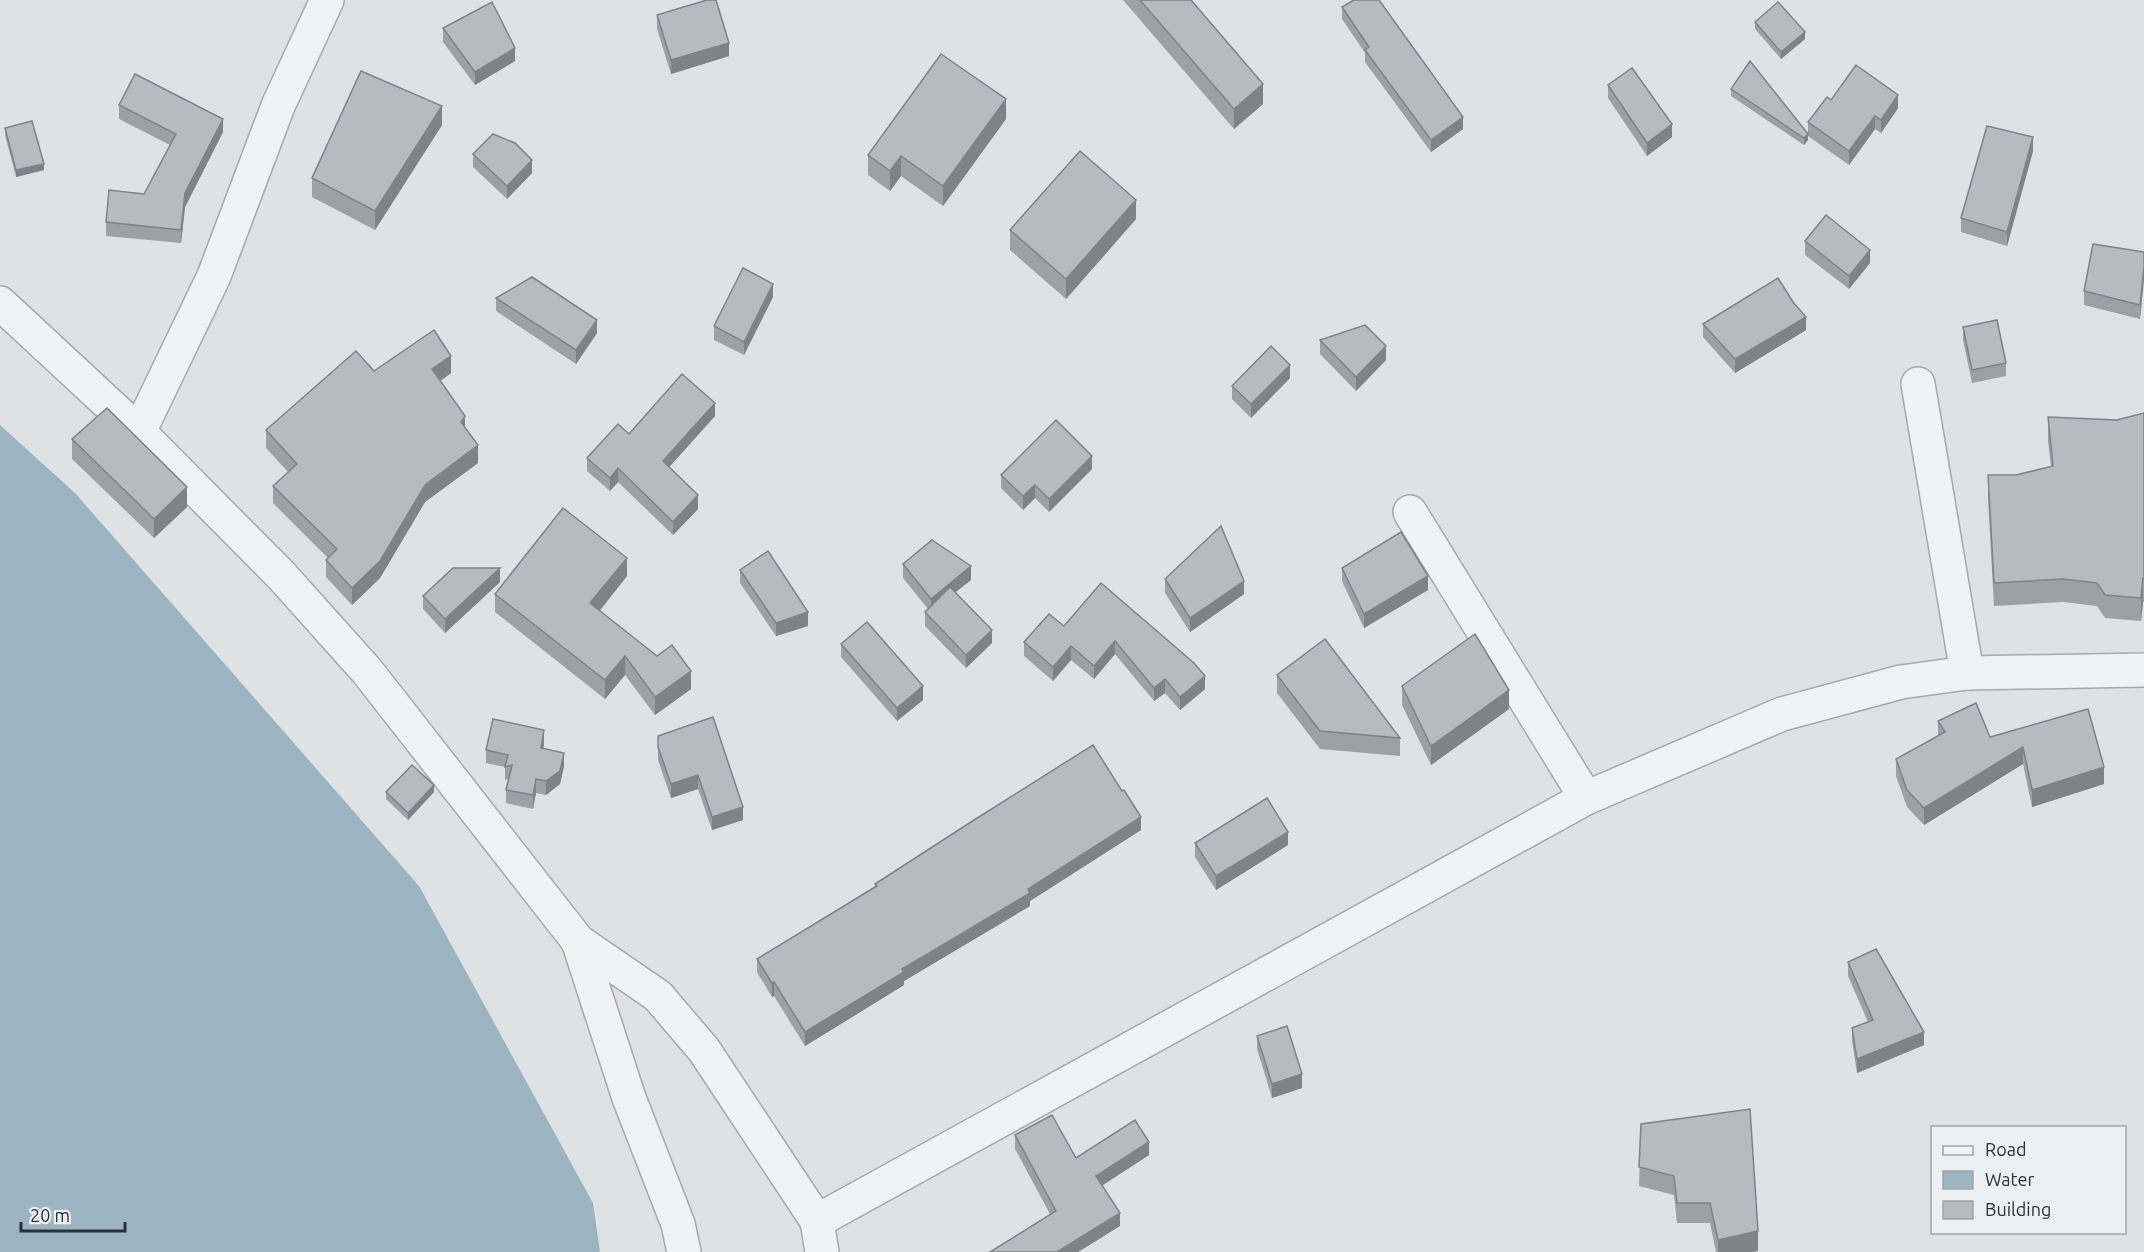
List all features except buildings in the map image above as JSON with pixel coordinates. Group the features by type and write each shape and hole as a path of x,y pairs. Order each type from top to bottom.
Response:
{"street":[{"path":"139,432 214,276 278,106 327,0"},
{"path":"0,303 139,432 281,575 367,671 578,941 658,996 704,1050 819,1236 1586,798 1782,714 1901,682 1967,673 2144,670"},
{"path":"1918,384 1967,673"},
{"path":"1410,512 1586,798"},
{"path":"578,941 629,1098 678,1224 684,1252"}],"water":[{"path":"0,425 75,493 419,886 593,1203 600,1252 0,1252"}]}
